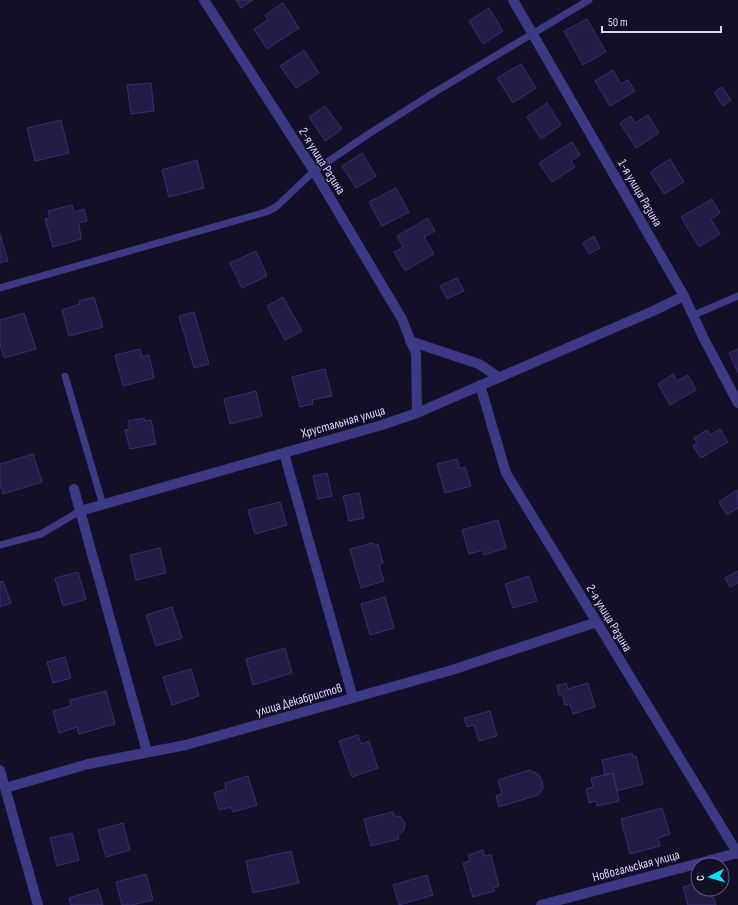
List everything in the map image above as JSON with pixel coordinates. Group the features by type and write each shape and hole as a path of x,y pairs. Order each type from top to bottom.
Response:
{"street":[{"name":"2-я улица Разина","path":"204,0 314,171 402,319 416,354 417,413"},
{"name":"1-я улица Разина","path":"513,0 684,296 704,339 738,403"},
{"name":"Хрустальная улица","path":"80,511 284,453 417,413 653,311 684,296"},
{"path":"410,341 479,364 498,377"},
{"name":"2-я улица Разина","path":"480,385 506,473 738,853"},
{"path":"284,453 353,698"},
{"path":"74,489 146,752"},
{"name":"улица Декабристов","path":"5,788 88,764 186,745 452,670 597,622"},
{"path":"0,770 38,905"},
{"name":"Новогальская улица","path":"541,905 738,853"}],"lane":[{"path":"0,288 266,212 276,207 314,171 435,92 589,0"},
{"path":"694,315 738,296"},
{"path":"65,376 103,504"},
{"name":"Хрустальная улица","path":"0,545 41,534 80,511"}],"building":[{"path":"236,0 253,0 241,8"},
{"path":"283,3 299,28 267,49 254,29 268,20 265,15"},
{"path":"489,8 503,31 483,44 469,21"},
{"path":"587,19 606,52 583,65 564,31"},
{"path":"304,50 319,73 296,88 280,66"},
{"path":"521,64 536,88 513,103 497,78"},
{"path":"613,70 621,84 628,80 635,91 610,106 595,81"},
{"path":"151,83 154,111 131,114 127,85"},
{"path":"722,87 731,100 723,106 714,92"},
{"path":"547,103 561,125 541,139 527,117"},
{"path":"325,106 342,129 325,141 309,117"},
{"path":"648,115 659,133 636,148 620,123 631,116 635,123"},
{"path":"61,120 69,153 35,161 27,128"},
{"path":"572,142 580,155 571,161 575,167 552,182 539,163"},
{"path":"362,153 376,176 356,188 342,166"},
{"path":"670,159 684,182 664,194 650,172"},
{"path":"197,160 204,188 169,197 162,170"},
{"path":"396,188 409,212 382,226 369,202"},
{"path":"712,199 720,213 711,219 720,234 699,247 681,217"},
{"path":"72,205 74,212 84,209 87,221 79,223 81,239 53,247 45,219 50,218 48,211"},
{"path":"428,218 435,231 424,237 434,254 405,271 394,252 403,247 397,236"},
{"path":"0,234 8,261 0,263"},
{"path":"594,236 600,248 589,254 583,243"},
{"path":"256,251 267,276 242,288 230,263"},
{"path":"457,278 464,291 447,299 440,286"},
{"path":"94,297 103,327 69,336 62,310 80,304 79,301"},
{"path":"283,297 302,331 285,340 267,306"},
{"path":"194,312 209,364 194,368 179,316"},
{"path":"24,313 36,349 4,358 0,344 0,320"},
{"path":"140,349 142,357 149,355 154,378 123,386 115,355"},
{"path":"738,349 738,373 729,353"},
{"path":"325,369 332,396 312,400 313,404 300,407 292,377"},
{"path":"673,374 677,381 688,375 696,390 670,405 658,384"},
{"path":"256,391 262,416 230,424 224,399"},
{"path":"144,418 145,421 151,420 156,444 130,449 125,430 130,429 128,421"},
{"path":"720,429 728,442 701,458 693,446 697,443 694,438 707,430 711,435"},
{"path":"33,454 42,482 3,494 0,484 0,464"},
{"path":"457,459 460,469 465,467 471,486 445,493 437,464"},
{"path":"327,473 332,496 318,499 313,476"},
{"path":"737,490 738,508 727,515 719,502"},
{"path":"359,493 364,518 349,521 343,496"},
{"path":"280,502 287,525 255,534 248,510"},
{"path":"498,520 506,548 484,555 483,550 469,554 462,530"},
{"path":"373,543 373,546 378,544 383,563 379,565 384,581 361,588 350,549"},
{"path":"160,548 166,573 136,580 130,555"},
{"path":"738,571 738,583 730,587 725,578"},
{"path":"78,572 86,599 63,606 55,578"},
{"path":"529,576 537,601 513,608 505,584"},
{"path":"3,581 11,603 0,607 0,582"},
{"path":"385,597 394,628 370,635 361,604"},
{"path":"172,607 182,638 156,646 146,615"},
{"path":"285,648 292,673 253,685 246,659"},
{"path":"65,657 71,678 53,683 47,662"},
{"path":"191,669 199,696 172,705 163,677"},
{"path":"566,683 568,689 588,683 595,707 573,714 570,704 565,705 562,694 559,695 557,686"},
{"path":"106,691 115,724 79,734 77,727 59,733 53,711 71,706 70,700"},
{"path":"490,711 497,736 479,741 474,725 467,727 464,718"},
{"path":"358,735 361,744 369,741 378,768 352,777 339,741"},
{"path":"632,753 633,757 636,756 643,784 617,791 613,773 605,775 602,760"},
{"path":"529,770 538,774 542,780 543,788 538,795 499,807 496,796 502,794 498,780"},
{"path":"613,773 619,801 597,806 596,801 589,803 586,789 593,787 591,778"},
{"path":"248,776 257,805 233,812 231,807 219,810 214,793 226,789 225,783"},
{"path":"662,808 670,834 658,838 660,846 630,854 621,819"},
{"path":"393,812 394,816 401,817 405,823 404,830 398,835 399,839 371,846 364,819"},
{"path":"123,823 130,850 106,857 98,830"},
{"path":"72,833 79,860 57,866 50,838"},
{"path":"483,850 485,856 491,855 499,886 493,888 495,891 473,897 463,863 470,861 468,855"},
{"path":"291,851 299,883 253,893 246,861"},
{"path":"146,874 153,900 132,905 122,905 116,882"},
{"path":"427,875 433,895 399,905 393,885"},
{"path":"690,885 690,897 714,897 716,905 688,905 683,887"},
{"path":"98,889 103,905 71,905 69,898"}]}
